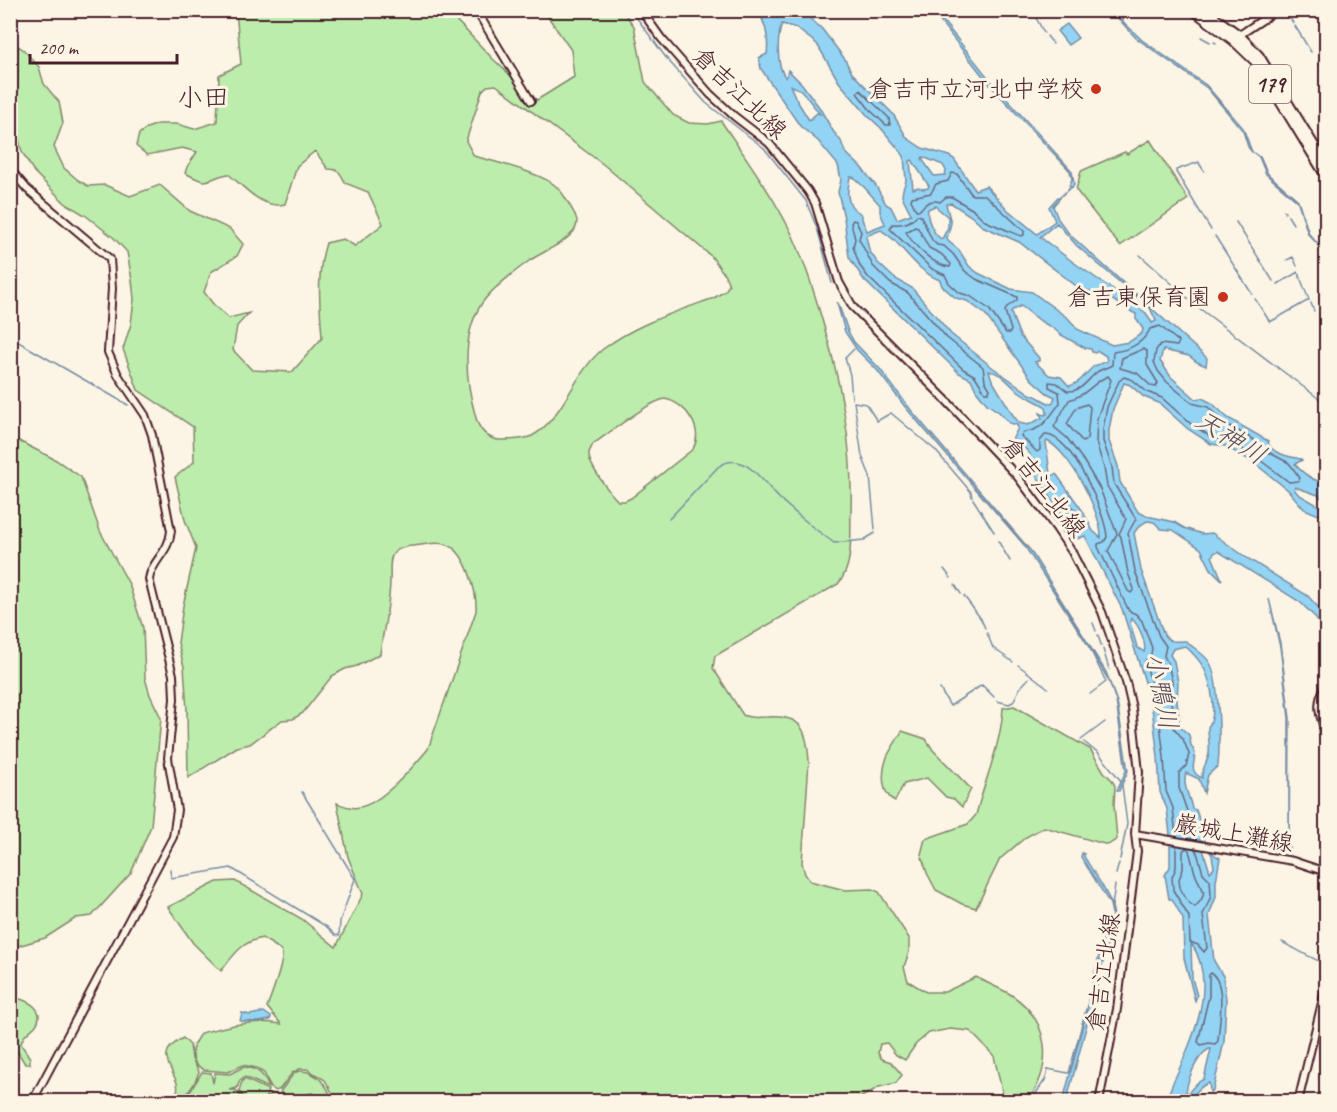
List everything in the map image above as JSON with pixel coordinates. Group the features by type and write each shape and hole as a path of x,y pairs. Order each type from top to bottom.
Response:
{"highway":[{"name":"179","path":"1193,10 1236,38 1256,62 1326,176"},
{"name":"179","path":"1204,10 1259,56 1326,165"}],"main road":[{"path":"476,10 531,102"},
{"name":"倉吉江北線","path":"641,10 660,38 710,94 769,143 795,174 815,203 839,282 853,307 991,448 1037,502 1072,552 1102,612 1128,691 1139,772 1135,834 1137,851 1117,1009 1099,1101"},
{"path":"1236,38 1277,10"},
{"path":"10,170 27,189 110,259 108,352 118,375 145,415 152,435 171,531 166,551 151,570 150,579 173,675 174,699 168,758 177,810 173,837 32,1101"},
{"path":"1326,686 1321,695 1319,709 1326,732"},
{"name":"巌城上灘線","path":"1135,834 1274,857 1326,872"},
{"path":"1298,1101 1326,986"}],"green space":[{"path":"236,11 457,11 455,19 537,100 574,77 571,50 544,11 623,11 634,26 645,82 673,115 689,123 708,124 721,121 784,219 815,295 840,389 848,438 851,541 847,568 838,584 715,656 713,668 743,715 788,718 795,721 804,733 809,761 802,863 810,881 845,890 872,889 879,892 909,938 909,952 904,967 908,981 926,992 945,992 976,977 1010,994 1033,1016 1044,1043 1044,1058 1042,1073 1028,1101 998,1101 1002,1091 994,1056 970,1031 950,1029 929,1033 916,1044 905,1060 896,1055 887,1043 880,1044 878,1053 882,1059 891,1062 902,1075 896,1083 879,1087 853,1102 346,1101 334,1096 325,1080 307,1069 299,1069 292,1073 276,1091 271,1088 264,1073 256,1068 243,1065 228,1072 204,1070 196,1065 193,1049 201,1033 251,1023 281,1024 267,1007 279,972 282,953 262,938 255,940 238,950 221,971 193,943 168,907 217,882 235,881 302,919 336,947 363,894 348,857 337,803 357,808 378,799 415,765 428,749 476,611 473,584 461,556 455,549 438,543 399,549 391,559 389,599 380,654 332,676 303,713 293,719 282,720 250,744 237,747 188,778 184,667 178,643 183,606 196,548 185,520 175,477 194,462 193,427 138,390 123,349 131,324 134,299 127,252 114,238 85,215 66,204 34,172 22,152 15,126 18,46 39,67 44,84 59,102 63,123 54,147 64,168 88,186 105,185 130,196 160,185 190,211 230,229 243,244 237,256 211,272 204,292 214,305 229,318 249,313 237,326 233,350 252,370 292,372 322,338 320,279 326,243 343,239 355,246 383,224 368,192 345,183 339,172 328,169 315,151 297,166 285,204 269,204 254,196 228,174 204,181 185,173 197,152 182,148 147,155 136,146 139,134 158,124 177,124 194,129 217,122 219,75 241,64","holes":["496,85 604,165 712,257 729,285 725,291 714,298 642,326 603,349 593,358 543,429 532,436 513,440 496,440 484,433 477,422 468,375 470,330 482,303 491,292 529,261 570,236 576,228 577,221 562,193 551,183 518,169 474,156 466,141 482,91 487,86","665,399 673,401 686,411 695,425 696,441 693,449 631,498 618,501 595,471 589,458 589,451 593,444 629,418 657,401"]},
{"path":"1150,140 1188,199 1120,246 1076,190 1081,171 1125,152 1127,154"},
{"path":"11,437 56,460 81,477 100,531 129,584 143,628 145,678 161,718 151,826 131,873 92,916 76,918 45,938 11,948"},
{"path":"1014,706 1090,749 1115,786 1117,839 1108,845 1044,827 1026,837 1000,859 976,908 962,904 936,890 921,854 925,839 968,824 976,815 996,749 1003,708"},
{"path":"902,731 926,739 933,750 971,789 962,807 954,799 946,797 927,778 904,784 895,801 890,798 883,782 884,769 887,757"},
{"path":"10,983 17,998 35,1007 39,1015 36,1025 25,1035 21,1044 30,1058 30,1064 25,1064 18,1052 11,1049"},
{"path":"183,1038 190,1045 192,1059 199,1072 182,1101 173,1101 178,1086 168,1064 167,1054 174,1043"},
{"path":"243,1067 260,1073 269,1088 245,1077 240,1080 237,1088 229,1090 236,1090 244,1101 184,1101 202,1072 211,1073 213,1083 215,1073 230,1074"},
{"path":"299,1071 311,1073 321,1080 328,1090 331,1101 326,1101 312,1093 289,1097 280,1092 294,1073"},
{"path":"245,1079 268,1090 266,1097 260,1101 246,1101 239,1091"},
{"path":"272,1093 293,1100 311,1095 324,1101 263,1101"}],"water":[{"path":"758,11 802,11 822,29 844,58 852,73 893,114 907,138 922,148 954,159 975,190 986,186 1008,210 1037,234 1055,221 1049,207 1058,197 1060,198 1053,206 1058,219 1070,235 1207,358 1206,366 1189,356 1163,350 1160,361 1171,377 1196,399 1202,398 1212,403 1228,418 1268,441 1272,449 1286,456 1301,459 1295,464 1301,471 1313,479 1326,483 1326,502 1318,495 1295,487 1294,489 1298,494 1326,510 1326,513 1323,513 1326,518 1304,509 1288,490 1253,462 1225,446 1211,444 1188,429 1159,403 1144,397 1130,385 1124,383 1113,409 1109,441 1118,466 1120,482 1138,512 1174,522 1202,534 1212,533 1308,596 1326,616 1326,634 1314,616 1300,602 1218,551 1212,556 1222,580 1211,569 1201,549 1173,530 1161,529 1154,522 1147,521 1134,533 1141,570 1164,635 1172,641 1186,641 1202,654 1210,663 1216,684 1219,729 1218,766 1208,775 1204,793 1199,779 1186,773 1185,782 1192,809 1196,810 1206,843 1209,849 1220,858 1216,897 1209,915 1214,961 1223,976 1226,999 1224,1042 1213,1090 1210,1092 1209,1083 1206,1084 1196,1092 1192,1101 1165,1101 1196,1027 1203,992 1203,975 1199,959 1191,943 1192,978 1197,996 1195,1001 1184,958 1183,919 1172,899 1169,899 1165,875 1170,867 1170,835 1167,809 1160,792 1152,708 1122,609 1085,536 1077,539 1033,470 1030,454 1021,444 1017,447 1012,440 1018,428 1017,425 1009,423 987,404 971,379 959,373 864,280 849,257 838,192 841,180 838,165 818,141 800,126 761,69 759,58 767,54 768,42","holes":["782,24 796,28 817,44 839,82 904,156 906,181 902,196 911,214 897,219 876,186 845,152 841,141 802,84 788,70 786,78 780,67 778,44","790,85 801,90 820,114 817,113 809,120","923,157 943,165 945,175 934,176 922,159","912,160 929,186 923,189 918,187 913,189 910,161","850,177 853,177 880,205 885,224 867,231 862,215 849,202","951,203 982,226 1019,242 1079,288 1108,297 1136,314 1136,319 1143,329 1142,333 1129,342 1112,345 1077,329 1069,319 1032,292 1011,289 978,273 969,266 959,250 947,238 951,223 946,204","935,206 948,217 948,227 942,239 934,231 928,217 928,209","1057,223 1077,246 1150,308 1156,321 1152,323 1146,313 1073,262 1040,237","881,230 922,269 940,280 942,286 956,298 967,301 985,314 1031,379 1055,397 1052,404 1030,394 951,334 912,288 894,278 877,262 869,250 866,236","1021,306 1061,335 1091,349 1092,352 1098,351 1106,356 1107,361 1093,367 1079,381 1069,386 1061,377 1049,375 1035,362 1039,361 1039,358 1020,336 1011,311","989,371 1001,376 1020,392 1046,407 1047,414 1040,413 1042,418 1028,425 1019,423 992,380","1047,441 1065,457 1083,484 1096,514 1101,538 1093,531 1082,510 1057,475 1052,476","1131,618 1142,634 1144,652 1137,647 1130,623","1185,646 1204,668 1209,681 1213,715 1208,727 1209,754 1202,778 1195,773 1193,767 1195,753 1189,735 1180,727 1177,701 1178,682 1174,661 1170,655 1173,649","1200,840 1212,855 1214,868 1210,872","1211,1049 1204,1079 1186,1095 1190,1076 1196,1063 1205,1052"]},
{"path":"932,11 935,11 994,85 1072,171 1074,184 1072,188 1069,186 1072,179 1070,171 989,84"},
{"path":"1102,11 1115,14 1142,40 1206,85 1243,128 1252,152 1243,131 1207,88 1136,38 1115,15"},
{"path":"1067,24 1078,38 1068,45 1057,31"},
{"path":"1259,157 1268,174 1298,200 1309,234 1323,250 1308,234 1298,202 1266,174"},
{"path":"837,303 854,342 880,369 911,410 1030,550 1106,672 1117,702 1128,771 1119,791 1117,790 1126,771 1116,701 1109,681 1024,545 906,408 877,370 857,350 845,332"},
{"path":"1269,599 1280,643 1290,718 1289,854 1289,718 1280,647"},
{"path":"1082,853 1108,895 1114,915 1069,1092 1066,1101 1063,1101 1112,914 1110,904 1081,857"},
{"path":"264,1012 271,1017 270,1020 240,1021 242,1013 250,1015"}],"waterway":[{"path":"631,10 667,59 706,103 764,148 806,201 818,231 832,283"},
{"path":"1032,10 1044,33"},
{"path":"1287,13 1293,23"},
{"path":"1295,26 1311,52"},
{"path":"1047,36 1053,44"},
{"path":"1201,37 1210,42"},
{"path":"1318,62 1322,68"},
{"path":"1251,151 1259,157"},
{"path":"1199,162 1176,170 1176,172 1211,230"},
{"path":"1199,163 1204,171"},
{"path":"1059,198 1071,187"},
{"path":"1288,216 1293,224"},
{"path":"1236,222 1273,281"},
{"path":"1215,236 1252,294"},
{"path":"1140,255 1199,308 1326,404"},
{"path":"1287,260 1293,257 1297,266"},
{"path":"1255,299 1270,322 1309,300 1298,272 1278,284"},
{"path":"1311,303 1314,311"},
{"path":"1325,322 1326,326"},
{"path":"10,337 128,405"},
{"path":"852,399 850,375 845,358 854,349"},
{"path":"875,529 870,476 862,456 854,402 866,404 877,421 891,413 935,450 971,492 972,497"},
{"path":"669,519 718,467 727,462 736,462 752,469 782,501 808,523"},
{"path":"973,499 994,532"},
{"path":"810,525 834,543 864,540 875,533"},
{"path":"998,541 1010,561"},
{"path":"944,569 951,578"},
{"path":"955,585 961,594"},
{"path":"964,596 985,628"},
{"path":"1093,623 1096,631"},
{"path":"987,633 993,648 1013,662"},
{"path":"1098,635 1101,645"},
{"path":"1103,649 1109,669"},
{"path":"1090,694 1106,682 1092,653"},
{"path":"1018,665 1048,688"},
{"path":"997,701 1009,704 1013,702 1020,688 1029,678"},
{"path":"940,689 950,706 982,685 994,697"},
{"path":"1081,740 1105,722"},
{"path":"1084,742 1097,751 1121,781"},
{"path":"1120,859 1127,824 1122,785"},
{"path":"170,869 171,878 231,868 339,936 340,921 355,879 302,792"},
{"path":"1116,874 1119,863"},
{"path":"1112,906 1115,885"},
{"path":"1088,1001 1108,918"},
{"path":"1282,942 1326,964"},
{"path":"1069,1073 1086,1009"},
{"path":"1030,1102 1045,1080 1048,1069 1068,1073"},
{"path":"1055,1102 1056,1095"}],"place":[{"name":"倉吉市立河北中学校","path":"1096,89"},
{"name":"倉吉東保育園","path":"1223,297"}],"district":[{"name":"小田","path":"203,97"}],"water label":[{"name":"天神川","path":"1231,437"},
{"name":"小鴨川","path":"1162,691"}]}
